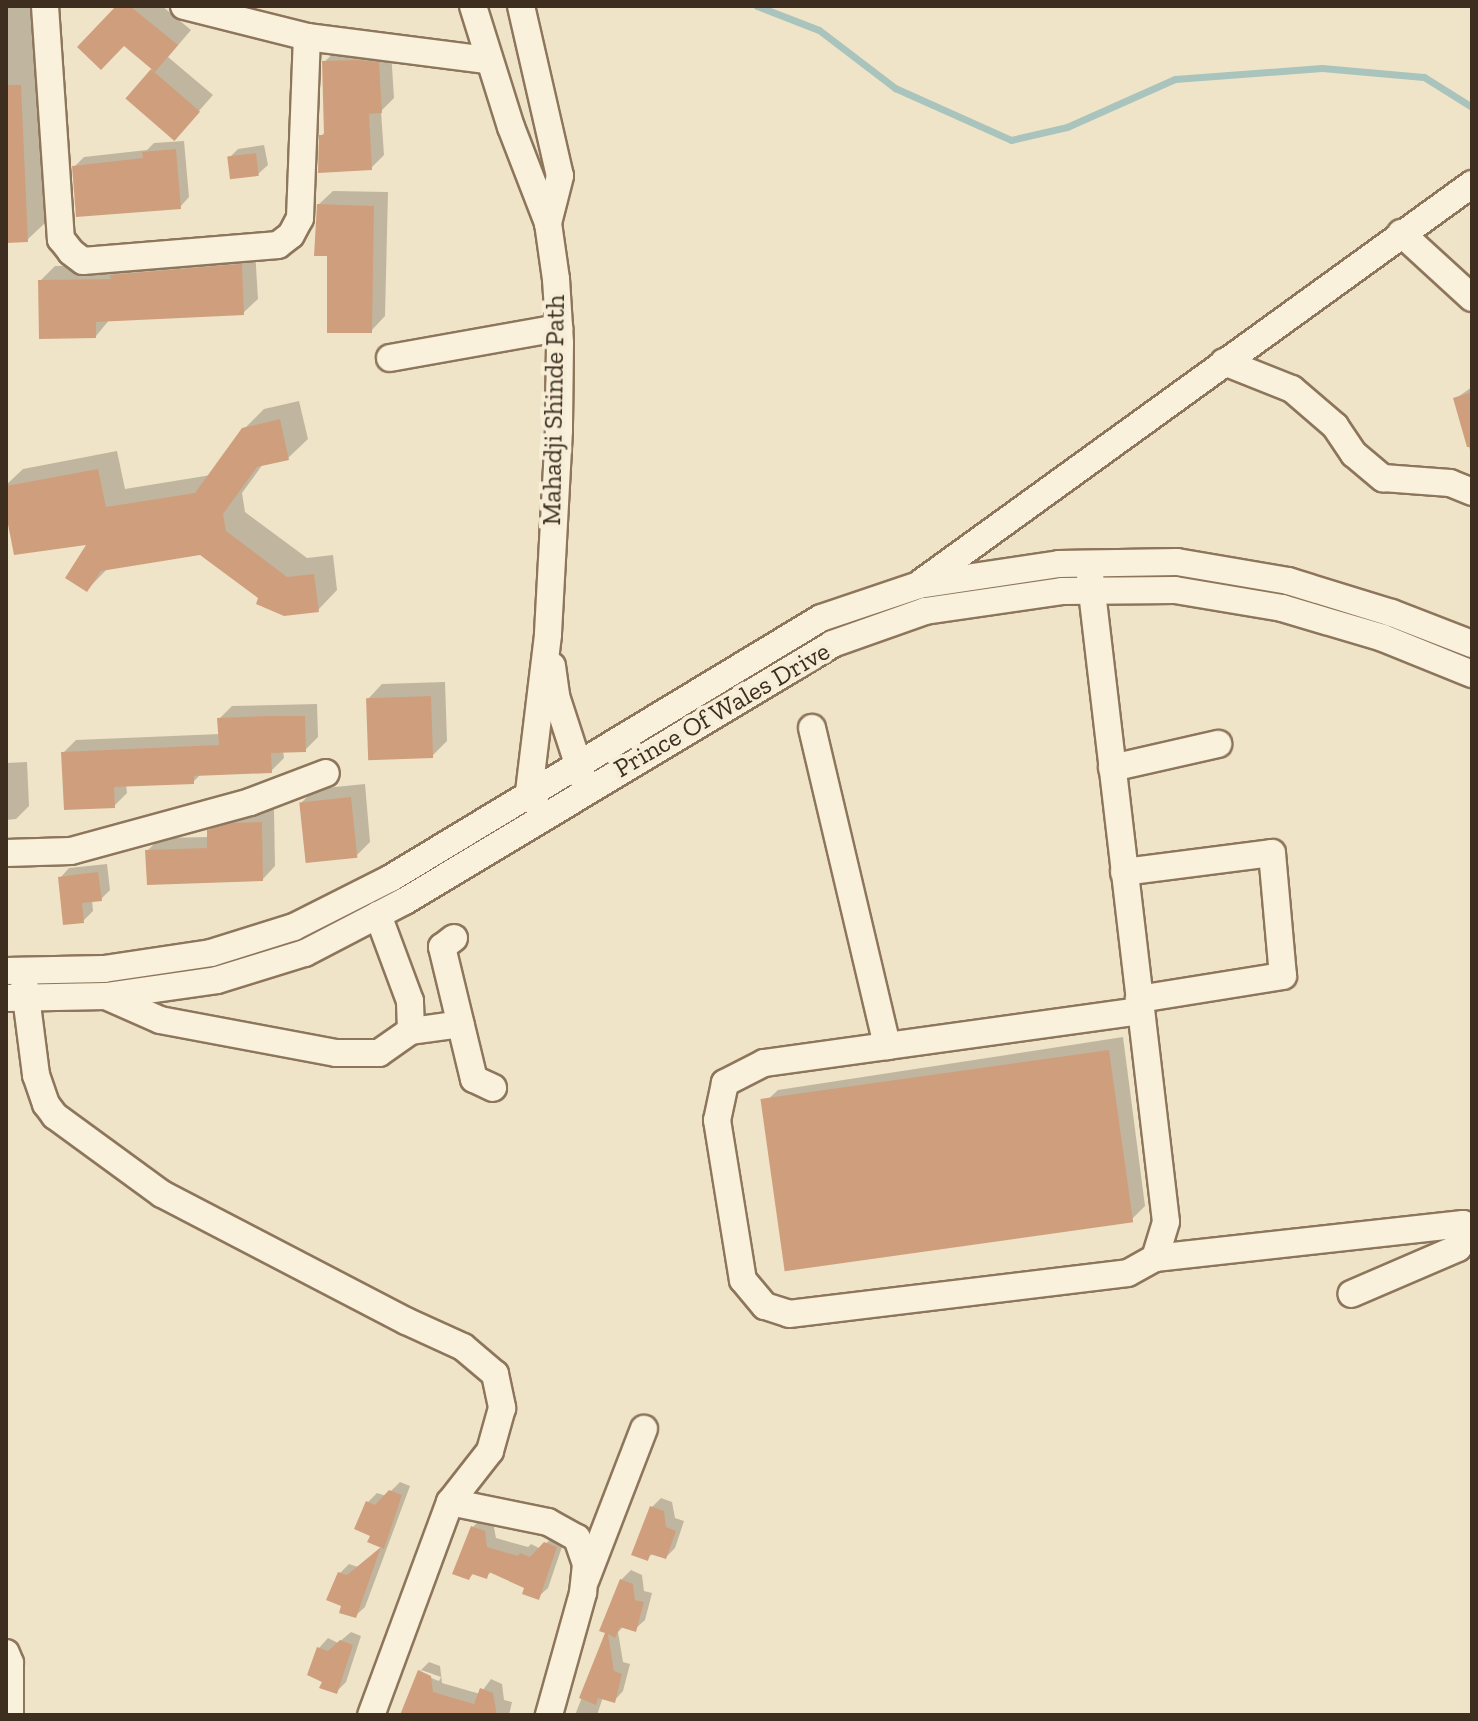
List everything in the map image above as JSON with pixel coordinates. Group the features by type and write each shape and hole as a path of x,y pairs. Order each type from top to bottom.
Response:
{"street":[{"path":"45,6 61,239 83,261 278,245 291,235 300,218 307,37"},
{"path":"184,6 307,37 487,60"},
{"name":"Mahadji Shinde Path","path":"473,6 487,60 548,223 559,328 559,430 548,635 529,792"},
{"path":"521,6 560,176 548,223"},
{"path":"925,611 919,585 1472,184"},
{"path":"1401,233 1472,298"},
{"path":"390,358 559,328"},
{"path":"1224,362 1292,389 1335,426 1354,454 1383,478 1450,483 1472,492"},
{"name":"Prince Of Wales Drive","path":"15,971 104,969 211,953 294,927 391,878 821,618 919,585 1059,564 1177,562 1288,581 1392,613 1472,644"},
{"path":"1089,564 1166,1222 1155,1258"},
{"name":"Prince Of Wales Drive","path":"15,998 106,996 217,980 305,953 378,915 832,644 925,611 1062,591 1175,590 1282,608 1383,638 1472,674"},
{"name":"Mahadji Shinde Path","path":"548,635 556,696 588,789"},
{"path":"812,728 887,1046"},
{"path":"1112,768 1218,744"},
{"path":"6,853 71,851 250,802 326,773"},
{"path":"529,792 543,817"},
{"path":"1124,872 1272,853 1283,976 1140,1005 764,1063 725,1083 717,1120 743,1280 765,1306 789,1314 1128,1273 1155,1258 1463,1224 1470,1233 1458,1248 1351,1294"},
{"path":"378,915 410,1001 411,1031"},
{"path":"454,938 442,947 474,1079 493,1088"},
{"path":"15,971 15,998 39,1089 55,1116 162,1194 406,1321 463,1347 495,1374 502,1408 490,1451 450,1502 371,1715"},
{"path":"106,996 160,1020 336,1053 379,1053 411,1031 461,1024"},
{"path":"549,1715 584,1586 644,1429"},
{"path":"450,1502 548,1522 577,1538 586,1564 584,1586"},
{"path":"6,1653 10,1663 10,1715"}],"building":[{"path":"116,6 130,6 178,45 155,72 124,46 101,70 77,47"},
{"path":"322,61 379,62 382,113 369,114 372,170 318,173 319,135 324,135"},
{"path":"151,69 200,112 174,141 125,98"},
{"path":"6,85 21,85 28,242 6,243"},
{"path":"176,149 181,209 76,217 72,166 143,158 142,152"},
{"path":"256,153 259,176 230,179 227,157"},
{"path":"317,204 374,206 372,333 327,333 327,256 314,256"},
{"path":"242,264 244,315 96,322 96,338 39,339 38,280 111,279 110,275"},
{"path":"1472,392 1472,447 1467,447 1453,398"},
{"path":"280,419 289,460 257,467 223,514 226,531 287,577 314,574 319,612 284,616 256,604 258,598 200,555 101,571 87,592 65,578 86,545 14,555 6,514 6,486 98,469 106,507 195,493 242,428"},
{"path":"431,696 433,758 368,760 366,698"},
{"path":"305,716 306,752 271,753 272,773 194,776 194,784 114,787 115,808 64,810 61,752 219,745 217,718"},
{"path":"351,797 357,858 306,863 299,802"},
{"path":"262,822 263,881 147,885 145,850 207,848 207,830 233,823"},
{"path":"98,872 102,901 82,903 84,923 63,925 58,877"},
{"path":"1109,1050 1133,1222 785,1271 760,1099"},
{"path":"389,1490 402,1495 384,1549 367,1542 370,1536 354,1529 366,1501 375,1505"},
{"path":"650,1506 664,1511 666,1527 676,1531 666,1559 650,1554 648,1561 631,1555"},
{"path":"471,1526 485,1531 487,1547 518,1556 520,1553 530,1557 544,1542 557,1547 539,1600 522,1594 524,1588 489,1572 487,1579 472,1574 469,1580 452,1574"},
{"path":"381,1547 356,1618 339,1613 341,1606 326,1600 338,1572 347,1575"},
{"path":"620,1579 633,1584 635,1600 644,1602 636,1632 620,1627 615,1638 608,1634 614,1671 622,1674 615,1703 598,1698 596,1705 579,1698 605,1633 599,1631"},
{"path":"340,1640 353,1645 337,1694 319,1688 322,1682 307,1675 317,1647 328,1651"},
{"path":"418,1670 431,1676 433,1692 474,1704 480,1688 493,1693 497,1715 400,1715"}],"waterway":[{"path":"757,6 819,30 895,88 1011,140 1067,127 1175,79 1322,68 1424,77 1472,107"}]}
